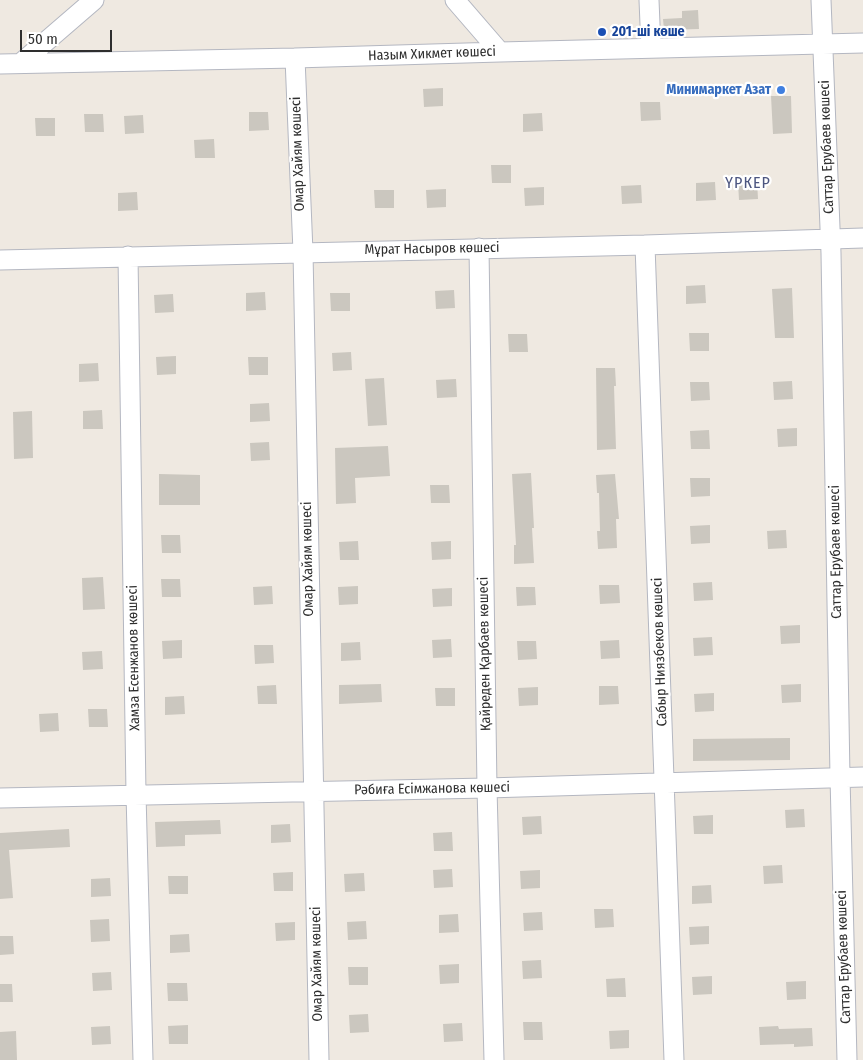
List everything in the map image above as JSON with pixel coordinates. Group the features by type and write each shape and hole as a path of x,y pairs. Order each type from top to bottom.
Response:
{"street":[{"path":"21,63 94,0"},
{"path":"455,0 500,52"},
{"path":"475,0 476,23"},
{"path":"650,0 651,48"},
{"name":"Саттар Ерубаев көшесі","path":"821,0 830,239 847,1060"},
{"name":"Назым Хикмет көшесі","path":"0,64 863,43"},
{"name":"Омар Хайям көшесі","path":"294,58 302,252 319,1060"},
{"name":"Мұрат Насыров көшесі","path":"0,260 863,238"},
{"name":"Сабыр Ниязбеков көшесі","path":"645,245 674,1060"},
{"name":"Қайреден Қарбаев көшесі","path":"478,248 487,788 494,1060"},
{"name":"Хамза Есенжанов көшесі","path":"128,256 142,1060"},
{"name":"Рәбиға Есімжанова көшесі","path":"0,798 312,790 487,788 863,777"}],"building":[{"path":"698,10 699,29 664,30 663,19 682,18 682,11"},
{"path":"443,88 443,106 424,107 423,89"},
{"path":"771,96 791,96 792,133 773,134"},
{"path":"640,102 660,102 661,120 641,121"},
{"path":"249,112 268,112 269,130 249,131"},
{"path":"542,113 543,131 523,132 523,114"},
{"path":"84,114 103,114 104,132 85,132"},
{"path":"143,115 144,133 125,134 124,116"},
{"path":"35,118 55,118 55,136 36,136"},
{"path":"214,139 215,158 195,158 194,140"},
{"path":"491,165 511,165 511,183 492,183"},
{"path":"757,181 758,199 739,200 738,182"},
{"path":"715,182 716,200 696,201 696,183"},
{"path":"641,185 642,203 622,204 621,186"},
{"path":"544,187 544,205 525,206 524,188"},
{"path":"446,189 446,207 427,208 426,190"},
{"path":"374,190 394,190 394,208 375,208"},
{"path":"137,192 138,210 118,211 118,193"},
{"path":"705,285 706,303 686,304 686,286"},
{"path":"792,288 794,338 775,338 772,289"},
{"path":"454,290 455,308 436,309 435,291"},
{"path":"265,292 266,310 246,311 246,293"},
{"path":"330,293 350,293 350,311 331,311"},
{"path":"173,294 174,312 155,313 154,295"},
{"path":"689,333 709,333 709,351 690,351"},
{"path":"508,334 527,334 528,352 509,352"},
{"path":"351,352 352,370 333,371 332,353"},
{"path":"176,356 176,374 157,375 156,357"},
{"path":"248,357 268,357 268,375 249,375"},
{"path":"98,363 99,381 79,382 79,364"},
{"path":"596,368 615,368 616,449 597,450"},
{"path":"384,378 387,425 368,426 365,379"},
{"path":"456,379 457,397 437,398 436,380"},
{"path":"792,381 793,399 774,400 773,382"},
{"path":"690,382 709,382 710,400 691,401"},
{"path":"269,403 270,421 250,422 250,404"},
{"path":"102,410 103,429 83,429 83,411"},
{"path":"32,411 33,458 14,459 13,412"},
{"path":"797,428 797,446 778,447 777,429"},
{"path":"709,430 710,449 691,449 690,431"},
{"path":"269,442 270,460 251,461 250,443"},
{"path":"388,446 390,476 355,478 356,503 336,504 335,448"},
{"path":"531,473 534,563 514,564 514,545 516,545 512,474"},
{"path":"159,474 200,475 200,505 159,505"},
{"path":"615,474 619,519 616,519 617,548 598,549 597,531 600,531 599,493 597,493 596,475"},
{"path":"690,478 710,478 710,496 691,497"},
{"path":"430,485 449,485 450,503 431,503"},
{"path":"710,525 710,543 691,544 690,526"},
{"path":"786,530 787,548 768,549 767,531"},
{"path":"161,535 180,535 181,553 162,553"},
{"path":"358,541 359,560 340,560 339,542"},
{"path":"451,541 451,559 432,560 431,542"},
{"path":"103,577 105,609 83,610 82,578"},
{"path":"161,579 180,579 181,597 162,597"},
{"path":"712,582 713,600 694,601 693,583"},
{"path":"599,585 619,585 620,603 600,604"},
{"path":"272,586 273,604 254,605 253,587"},
{"path":"358,586 358,604 339,605 338,587"},
{"path":"516,587 535,587 536,605 517,606"},
{"path":"452,588 452,606 433,607 432,589"},
{"path":"800,625 800,643 781,644 780,626"},
{"path":"712,637 713,655 694,656 693,638"},
{"path":"451,639 452,657 433,658 432,640"},
{"path":"182,640 182,658 163,659 162,641"},
{"path":"619,640 620,658 601,659 600,641"},
{"path":"517,641 536,641 537,659 518,660"},
{"path":"360,642 361,660 341,661 341,643"},
{"path":"254,645 273,645 274,663 255,664"},
{"path":"102,651 103,669 83,670 82,652"},
{"path":"381,684 382,702 339,704 339,685"},
{"path":"801,684 801,702 782,703 781,685"},
{"path":"276,685 277,704 258,704 257,686"},
{"path":"599,686 618,686 619,704 599,705"},
{"path":"538,687 538,705 519,706 518,688"},
{"path":"435,688 455,688 455,706 436,706"},
{"path":"714,693 714,711 695,712 694,694"},
{"path":"184,696 185,714 165,715 165,697"},
{"path":"88,709 107,709 108,727 89,727"},
{"path":"58,713 59,731 40,732 39,714"},
{"path":"790,738 790,760 693,761 693,739"},
{"path":"804,809 805,827 786,828 785,810"},
{"path":"713,815 713,834 694,834 693,816"},
{"path":"541,816 542,834 523,835 522,817"},
{"path":"220,820 221,834 185,835 185,846 156,847 155,822"},
{"path":"290,824 291,842 271,843 271,825"},
{"path":"69,829 70,847 9,850 13,898 0,899 0,833"},
{"path":"452,832 453,851 434,851 433,833"},
{"path":"782,865 783,883 764,884 763,866"},
{"path":"452,869 453,887 434,888 433,870"},
{"path":"540,870 540,888 521,889 520,871"},
{"path":"293,872 293,891 274,891 273,873"},
{"path":"364,873 365,891 345,892 344,874"},
{"path":"168,876 188,876 188,894 169,894"},
{"path":"110,878 111,896 91,897 91,879"},
{"path":"711,885 712,903 692,904 692,886"},
{"path":"594,909 613,909 614,927 595,928"},
{"path":"542,912 543,930 524,931 523,913"},
{"path":"458,914 459,932 439,933 439,915"},
{"path":"109,919 110,941 91,942 90,920"},
{"path":"366,921 367,939 348,940 347,922"},
{"path":"295,922 295,940 276,941 275,923"},
{"path":"709,926 709,944 690,945 689,927"},
{"path":"189,934 190,952 170,953 170,935"},
{"path":"0,936 13,936 14,954 0,955"},
{"path":"541,960 542,978 523,979 522,961"},
{"path":"459,964 459,983 440,984 439,965"},
{"path":"348,967 368,967 368,985 349,985"},
{"path":"111,972 112,990 93,991 92,973"},
{"path":"712,976 712,994 693,995 692,977"},
{"path":"625,978 626,997 607,997 606,979"},
{"path":"806,981 806,999 787,1000 786,982"},
{"path":"167,983 187,983 188,1001 168,1001"},
{"path":"0,984 12,984 13,1002 0,1002"},
{"path":"368,1014 369,1032 350,1033 349,1015"},
{"path":"523,1022 542,1022 543,1040 524,1040"},
{"path":"462,1023 463,1041 444,1042 443,1024"},
{"path":"188,1025 188,1044 169,1044 168,1026"},
{"path":"110,1026 111,1044 92,1045 91,1027"},
{"path":"778,1026 779,1029 812,1028 813,1046 794,1047 794,1044 760,1045 759,1027"},
{"path":"629,1030 629,1048 610,1049 609,1031"},
{"path":"16,1031 17,1060 0,1060 0,1032"}],"place":[{"name":"201-ші көше","path":"602,32"},
{"name":"Минимаркет Азат","path":"781,90"}],"district":[{"name":"ҮРКЕР","path":"748,184"}]}
